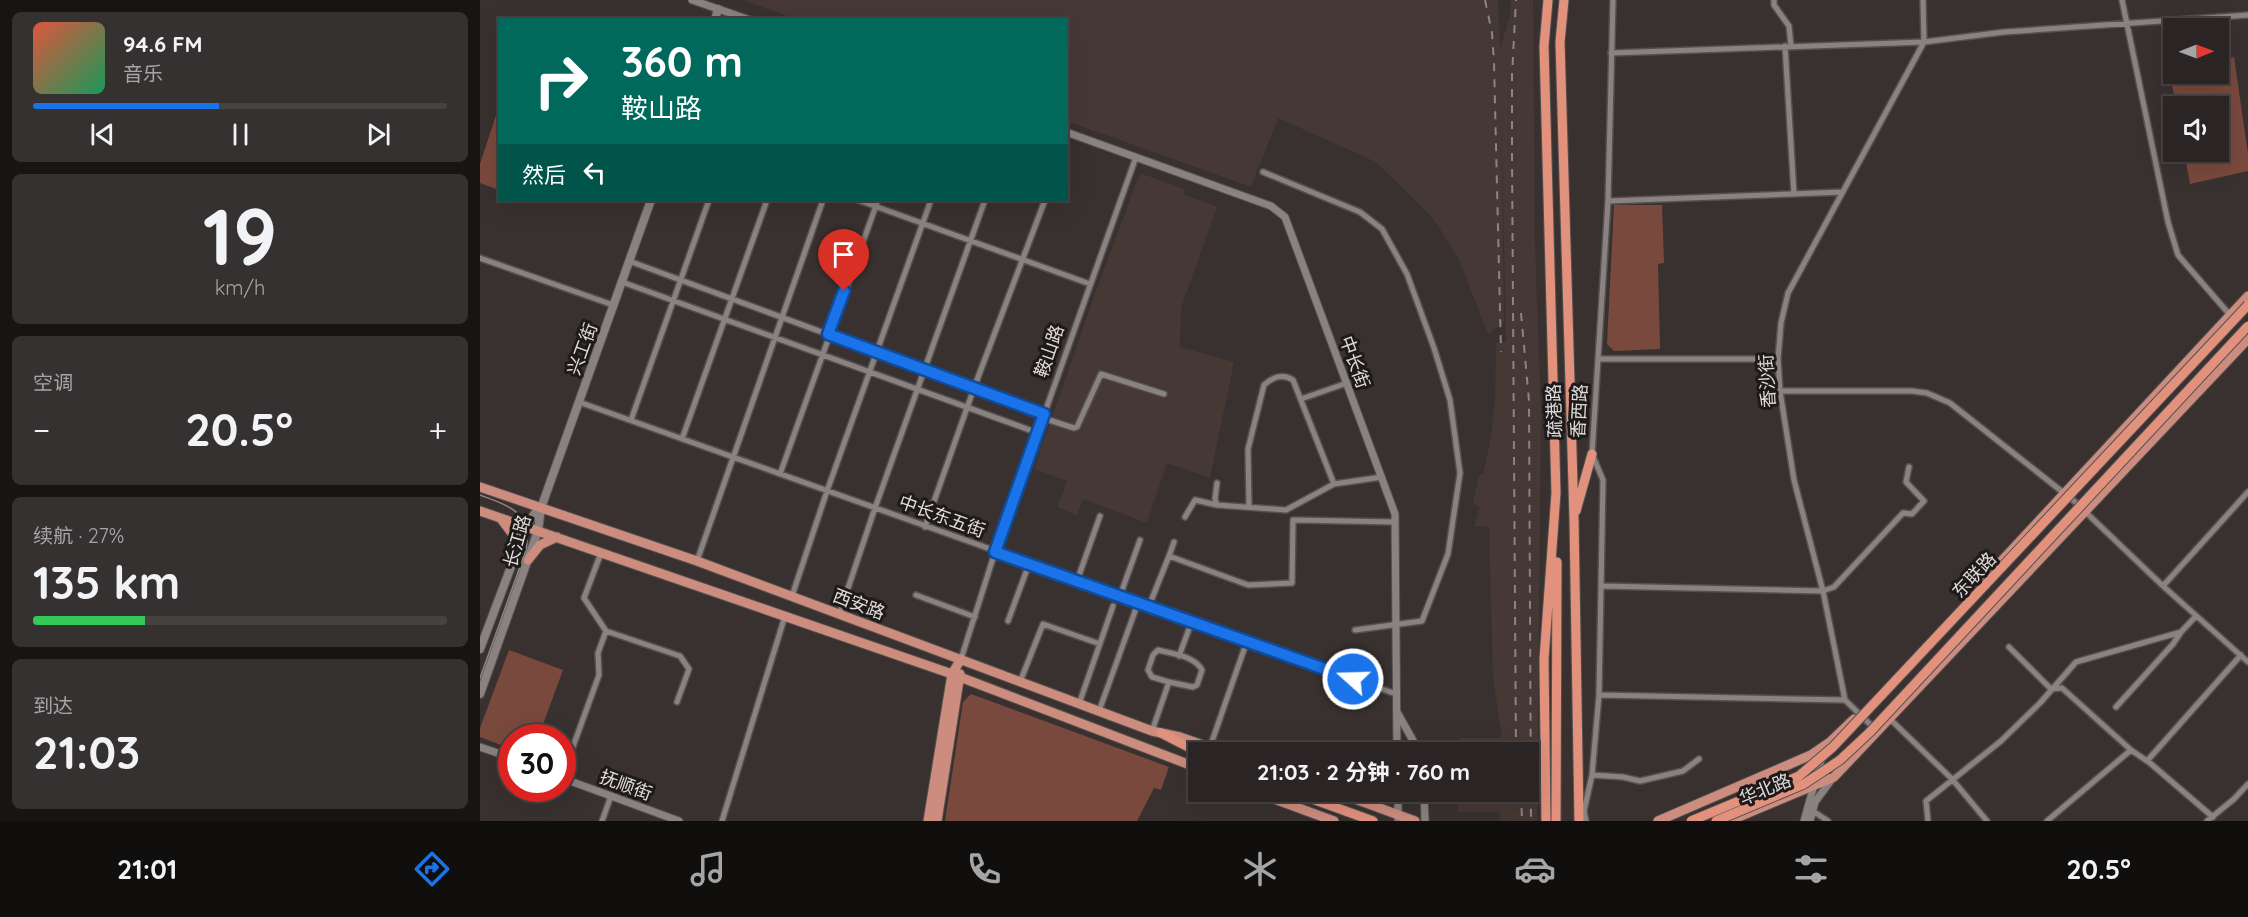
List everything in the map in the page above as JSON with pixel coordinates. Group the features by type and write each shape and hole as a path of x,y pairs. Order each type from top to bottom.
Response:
{"highway":[{"path":"1548,0 1544,46 1556,493 1556,821"},
{"name":"疏港路","path":"1564,0 1560,42 1574,519 1579,821"},
{"name":"东联路","path":"1691,821 1799,776 1833,747 2248,305"},
{"name":"东联路","path":"1716,821 1804,784 1840,760 1870,732 2248,326"},
{"path":"1574,519 1592,454"},
{"path":"1546,821 1544,659 1556,493"},
{"path":"1157,732 1188,747"},
{"path":"1321,802 1373,821"}],"main road":[{"path":"716,18 718,9"},
{"name":"兴工街","path":"541,508 651,201"},
{"path":"1658,821 1811,755 1830,742 2248,296"},
{"path":"1834,777 2248,339"},
{"name":"西安路","path":"480,487 697,561 1079,704 1192,742"},
{"name":"长江路","path":"480,649 526,527 541,508"},
{"name":"长江路","path":"480,694 538,531 541,508"},
{"name":"西安路","path":"481,514 557,537 956,676 1188,764"},
{"path":"500,518 514,536 517,552"},
{"path":"528,560 540,545 557,537"},
{"name":"鞍山路","path":"928,821 961,659"},
{"name":"鞍山路","path":"937,821 956,676"},
{"name":"华北路","path":"1729,821 1834,777"},
{"path":"1282,802 1334,821"},
{"path":"1360,802 1398,818 1415,821"}],"street":[{"path":"692,0 744,18"},
{"name":"香西路","path":"1586,821 1584,811 1592,776 1599,695 1604,480 1592,454 1608,201 1613,0"},
{"path":"1774,0 1774,5 1789,26 1794,194"},
{"path":"1923,0 1924,42"},
{"path":"2122,0 2168,222 2178,255 2230,315"},
{"path":"1611,53 1924,42 2004,32 2248,15"},
{"name":"香沙街","path":"1845,700 1823,591 1794,480 1780,391 1778,359 1781,323 1788,293 1924,42"},
{"name":"中长街","path":"1068,135 1271,206 1285,217 1395,514 1397,742"},
{"name":"鞍山路","path":"961,659 995,552 1136,158"},
{"path":"1263,172 1360,212 1382,229 1407,274 1450,400 1460,473 1448,554 1422,621 1355,630"},
{"path":"1608,201 1843,192"},
{"path":"631,420 709,201"},
{"path":"682,439 767,201"},
{"path":"697,561 823,201"},
{"path":"792,596 931,201"},
{"path":"839,615 874,508 985,201"},
{"path":"926,526 974,388 1045,201"},
{"path":"780,474 828,334 877,203 922,223 1090,284"},
{"path":"480,258 613,305"},
{"path":"629,261 924,369 1074,428 1077,427 1101,374 1164,394"},
{"path":"622,282 1038,433"},
{"path":"1598,359 1778,359"},
{"path":"1249,507 1248,449 1264,385 1276,376 1287,376 1293,380 1334,484"},
{"path":"1301,399 1347,383"},
{"path":"1780,391 1912,391 1940,398 1959,410 2065,493 2163,586 2248,662"},
{"name":"中长东五街","path":"579,402 1396,694"},
{"path":"1601,586 1823,591 1834,587 1903,513 1912,514 1924,501 1906,482 1910,467"},
{"path":"1185,517 1195,500 1217,505 1287,510 1334,484 1382,477"},
{"path":"1217,483 1215,499 1217,505"},
{"path":"2163,586 2248,492"},
{"path":"1077,581 1100,516"},
{"path":"1169,556 1248,585 1292,583 1293,520 1395,522"},
{"path":"1120,596 1140,540"},
{"path":"1149,606 1174,542"},
{"path":"601,553 584,598 606,631 680,656 689,669 677,702"},
{"path":"1008,621 1029,564"},
{"path":"916,595 975,617"},
{"path":"1100,711 1138,603"},
{"path":"1079,704 1113,606"},
{"path":"723,821 785,616"},
{"path":"2116,707 2196,616"},
{"path":"1179,656 1192,621"},
{"path":"1020,682 1043,624 1100,644"},
{"path":"576,738 599,675 598,653 606,631"},
{"path":"1928,821 1926,801 2001,741 2040,703 2076,662 2181,632"},
{"path":"1212,742 1246,641"},
{"path":"2009,647 2051,689"},
{"path":"1158,650 1199,664 1202,670 1197,684 1193,687 1169,682 1152,677 1148,670 1153,655 1158,650"},
{"path":"2147,761 2241,655"},
{"path":"1157,732 1169,682"},
{"path":"2051,689 2062,688 2210,819 2248,784"},
{"path":"1599,695 1845,700 1878,732"},
{"path":"1397,712 1414,742"},
{"path":"1890,719 1952,780 1987,821"},
{"path":"1804,821 1823,752 1830,742"},
{"path":"480,747 498,753"},
{"path":"2048,821 2131,750"},
{"path":"1592,776 1623,777 1640,781 1683,771 1699,759"},
{"path":"1810,821 1820,793 1834,777"},
{"name":"抚顺街","path":"576,782 679,821"},
{"path":"602,821 611,796"},
{"path":"1398,802 1398,818"},
{"path":"1425,802 1425,821"},
{"path":"1425,811 1431,821"},
{"path":"1813,811 1828,821"}],"shaded area":[{"path":"742,0 1498,0 1500,49 1510,16 1511,0 1533,0 1535,245 1541,412 1538,742 1460,742 1460,738 1502,738 1493,678 1489,527 1474,526 1480,507 1473,504 1479,475 1483,475 1491,437 1495,401 1496,343 1506,342 1501,105 1504,322 1488,334 1458,257 1433,218 1376,162 1278,118 1251,187 1068,121 1068,18 793,18"},
{"path":"2234,57 2248,154 2248,171 2190,184 2186,162 2229,162 2229,96 2174,96 2172,84 2229,84 2229,58"},
{"path":"498,109 498,190 480,183 480,164"},
{"path":"1140,173 1184,189 1183,194 1217,207 1181,308 1180,347 1234,362 1210,478 1167,463 1147,523 1083,499 1077,515 1057,507 1067,481 1034,469"},
{"path":"1614,205 1662,205 1664,263 1658,264 1660,349 1614,351 1607,344"},
{"path":"509,650 563,670 543,724 498,724 498,744 480,737 480,728"},
{"path":"971,694 1169,767 1161,790 1154,788 1137,821 945,821 963,702"},
{"path":"1458,802 1537,802 1537,821 1500,821 1499,812 1457,812"}],"tram line":[{"path":"480,495 516,512 526,527 527,537 526,550 480,678"}],"railway":[{"path":"1485,0 1492,33 1494,62 1501,352"},
{"path":"1516,0 1512,75 1516,742"},
{"path":"1521,313 1529,401 1531,821"},
{"path":"1521,802 1522,821"}],"route":[{"path":"844,291 828,334 1044,414 995,552 1353,679"}]}
